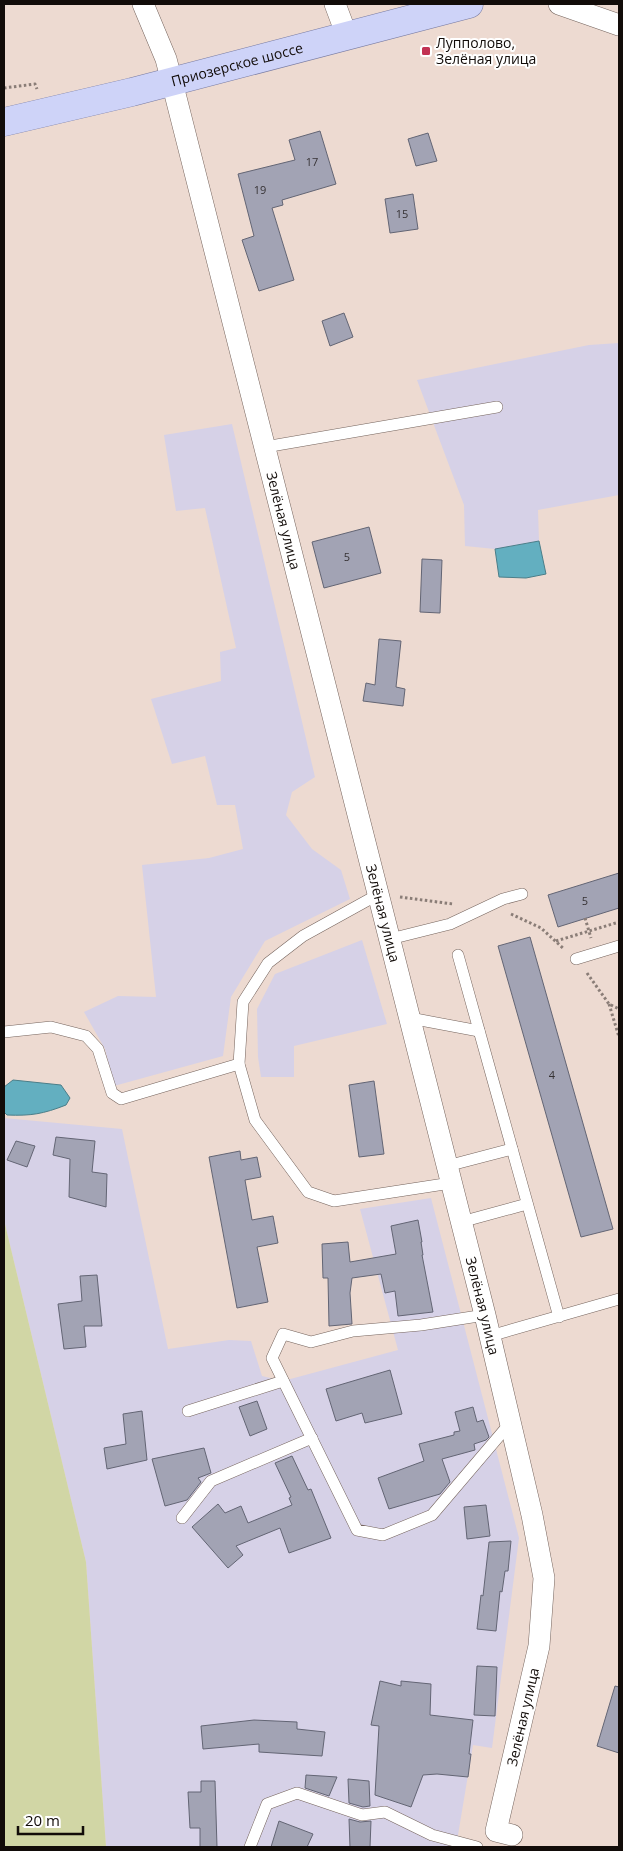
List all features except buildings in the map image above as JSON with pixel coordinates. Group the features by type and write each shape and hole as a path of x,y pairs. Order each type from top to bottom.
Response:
{"main road":[{"name":"Приозерское шоссе","path":"4,122 172,82 469,4"}],"street":[{"name":"Зелёная улица","path":"143,4 166,59 265,447 389,895 390,939 485,1315 532,1515 544,1578 539,1646 499,1838"},
{"path":"336,4 347,36"},
{"path":"559,4 619,25"}],"lane":[{"path":"265,447 497,407"},
{"path":"390,939 450,924 503,899 522,894"},
{"path":"389,895 303,936 268,964 242,1002 239,1064 255,1120 308,1192 334,1201 449,1175 512,1149"},
{"path":"576,959 619,946"},
{"path":"458,954 559,1316"},
{"path":"410,1018 479,1031"},
{"path":"4,1032 51,1027 86,1036 98,1049 112,1092 121,1099 239,1064"},
{"path":"462,1222 527,1204"},
{"path":"490,1336 619,1299"},
{"path":"485,1315 421,1325 353,1331 311,1342 283,1334 272,1358 357,1530 383,1535 432,1516 511,1422"},
{"path":"188,1411 283,1381"},
{"path":"182,1518 212,1481 312,1438"},
{"path":"250,1847 267,1804 297,1793 362,1815 386,1812 432,1835 477,1847"}],"path":[{"path":"389,895 507,912 541,928 576,959 609,1004 619,1037"},
{"path":"555,942 619,922"},
{"path":"609,1004 619,1010"}],"shaded area":[{"path":"619,343 619,495 538,510 539,541 495,549 465,546 464,505 417,380 589,345"},
{"path":"232,424 315,777 292,792 286,815 312,849 341,870 350,899 265,941 231,997 223,1056 114,1086 105,1049 84,1012 118,996 156,997 142,865 209,858 243,849 235,805 217,805 205,756 172,764 151,699 221,681 220,652 236,648 205,508 176,511 164,435"},
{"path":"362,940 387,1024 294,1046 294,1077 261,1077 258,1057 257,1009 275,974"},
{"path":"4,1118 122,1129 168,1349 229,1340 251,1341 262,1376 283,1381 398,1350 360,1209 431,1198 519,1538 492,1748 473,1745 456,1847 106,1847 86,1562 4,1220"}],"green space":[{"path":"4,1220 86,1562 106,1847 4,1847"}],"water":[{"path":"539,541 546,574 526,578 499,577 495,549"},
{"path":"13,1080 61,1085 70,1098 66,1105 44,1112 30,1115 7,1115 4,1112 4,1087"}],"place":[{"name":"Лупполово, Зелёная улица","path":"426,51"}]}
